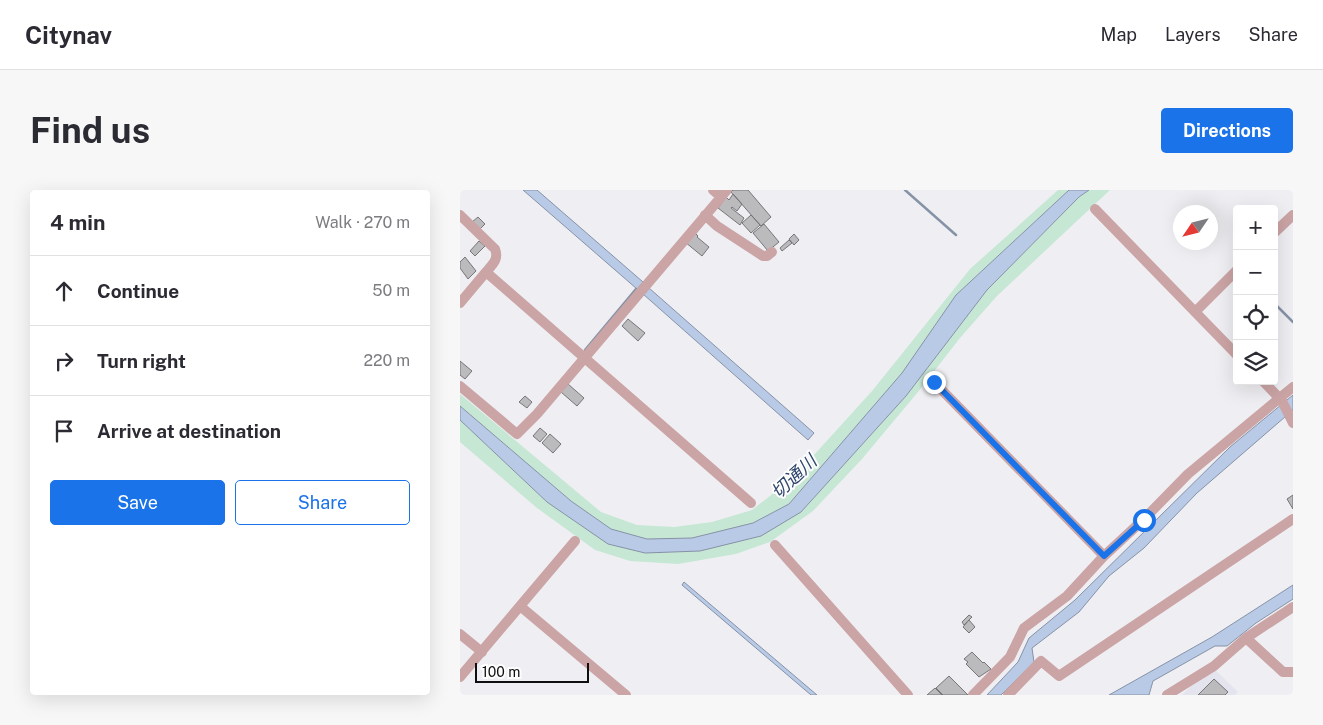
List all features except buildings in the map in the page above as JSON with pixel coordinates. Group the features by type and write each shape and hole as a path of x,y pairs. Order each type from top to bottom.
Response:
{"street":[{"path":"460,386 517,434 537,414 705,215 720,192"},
{"path":"1095,210 1233,351"},
{"path":"460,215 495,249 497,255 496,261 460,303"},
{"path":"705,215 717,226 763,256 768,256 772,252"},
{"path":"1278,230 1293,215"},
{"path":"1285,223 1293,231"},
{"path":"486,272 751,503"},
{"path":"1195,312 1233,274"},
{"path":"934,382 1104,556"},
{"path":"1267,385 1280,399 1292,419"},
{"path":"973,695 1010,657 1024,628 1067,596 1104,556 1144,520 1188,474 1293,387"},
{"path":"1008,695 1041,661 1059,676 1293,520"},
{"path":"460,677 575,541"},
{"path":"774,544 908,695"},
{"path":"520,606 626,695"},
{"path":"1167,695 1214,666 1246,638 1293,607"},
{"path":"460,634 482,652"},
{"path":"1246,638 1283,672 1293,672"}],"shaded area":[{"path":"1215,670 1238,692 1235,695 1182,695 1191,686"}],"green space":[{"path":"1058,190 1069,190 956,295 902,373 789,504 753,523 692,538 647,539 611,529 571,501 460,406 460,394 601,512 637,525 674,527 712,522 752,510 794,477 872,391 970,269"},
{"path":"1089,190 1110,190 997,296 960,338 862,459 813,511 770,542 736,554 678,564 630,561 595,550 537,508 460,442 460,420 547,502 645,553 801,512 906,396 987,290 1079,197"}],"water":[{"path":"523,190 537,190 643,282 637,289"},
{"path":"1069,190 1089,190 1079,197 987,290 906,396 801,512 761,536 700,551 645,553 608,544 547,502 460,420 460,406 571,501 611,529 647,539 692,538 753,523 789,504 902,373 956,295"},
{"path":"649,288 814,433 808,440 643,294"},
{"path":"1293,395 1293,410 1197,493 1144,548 1109,576 1079,612 1032,648 1034,662 1001,695 987,695 1018,662 1029,638 1075,600 1230,447"},
{"path":"684,582 817,695 811,695 682,585"},
{"path":"1293,585 1293,599 1256,623 1227,646 1215,646 1153,681 1149,695 1109,695 1212,637"}],"waterway":[{"path":"905,190 956,235"},
{"path":"585,350 636,289"},
{"path":"1278,307 1293,322"}],"route":[{"path":"934,382 1104,556 1144,520"}],"water label":[{"name":"切通川","path":"794,477"}]}
